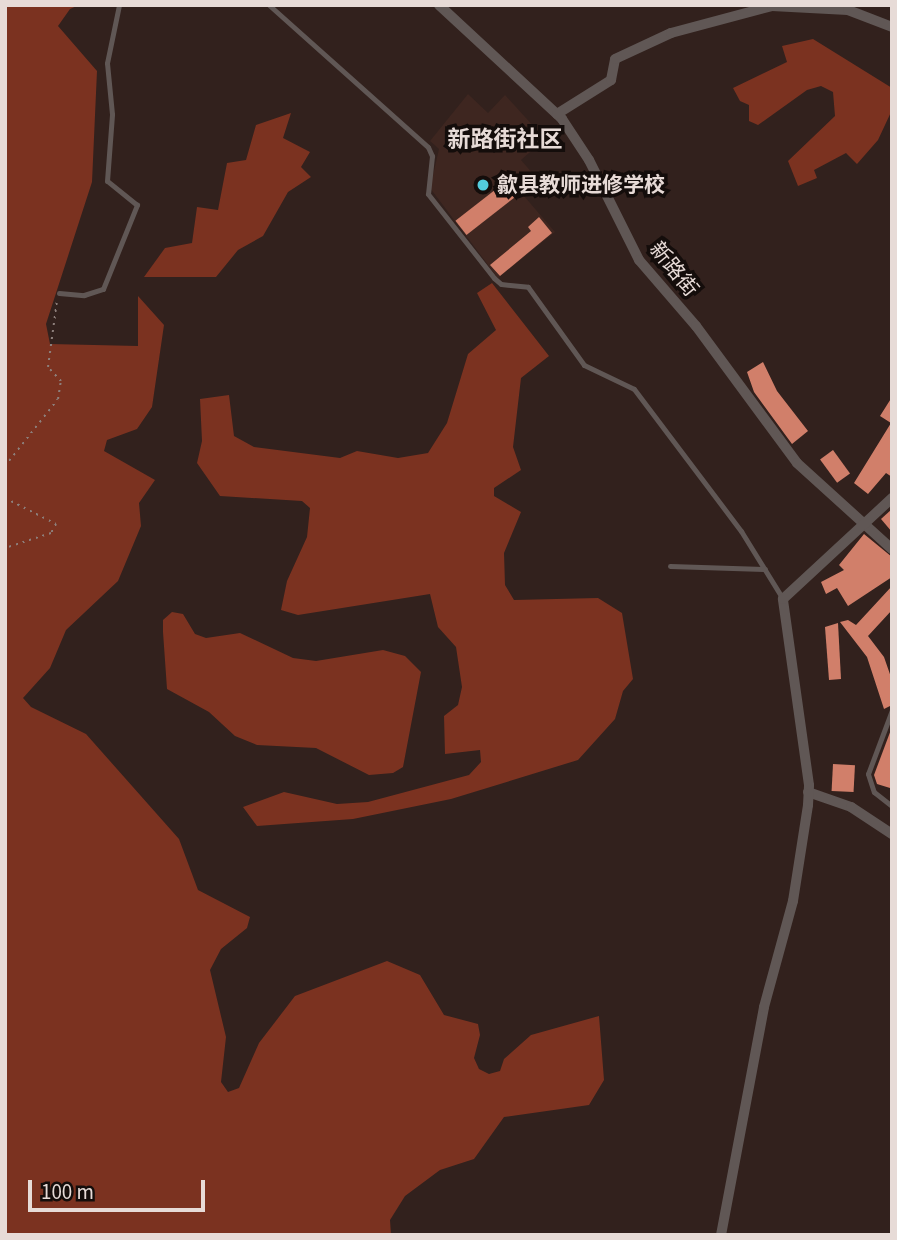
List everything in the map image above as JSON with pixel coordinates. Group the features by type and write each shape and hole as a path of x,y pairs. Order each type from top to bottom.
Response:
{"street":[{"name":"新路街","path":"439,5 557,114 589,160 639,260 696,326 797,463 892,549"},
{"path":"557,114 611,80 615,59 671,33 772,6 848,10 892,27"},
{"path":"721,1235 764,1007 793,901 808,792 783,599 825,564 862,523 892,498"},
{"path":"808,792 850,807 892,834"}],"lane":[{"path":"59,293 84,295 103,289 137,205 107,181 112,114 107,64 119,5"},
{"path":"269,5 428,147 432,156 428,194 494,278 501,284 528,287 584,365 634,389 675,439 783,599"},
{"path":"670,566 765,569"},
{"path":"892,710 868,774 874,792 892,806"}],"path":[{"path":"5,466 58,399 61,381 48,367 59,293"},
{"path":"5,498 56,524 51,533 5,548"}],"shaded area":[{"path":"5,5 79,5 70,9 58,26 97,71 92,182 46,324 50,344 138,346 138,296 164,325 152,407 137,429 107,440 104,451 155,480 139,503 141,526 118,581 66,630 50,668 23,698 31,707 86,734 179,839 198,890 250,917 247,928 221,949 210,970 226,1037 221,1082 228,1092 239,1088 259,1043 295,996 387,961 420,975 444,1015 478,1024 480,1035 474,1058 479,1069 489,1074 500,1071 504,1059 531,1035 599,1016 604,1080 589,1105 504,1117 474,1159 440,1170 405,1196 390,1220 391,1235 5,1235"},
{"path":"813,39 892,88 892,110 878,140 857,164 846,153 814,170 817,178 798,186 788,161 835,116 833,92 821,86 807,90 758,125 749,121 749,105 740,101 733,88 787,62 782,46"},
{"name":"歙县教师进修学校","path":"468,94 488,113 505,95 536,129 528,136 537,146 521,160 540,182 524,196 555,232 498,278 430,188 439,149 430,141"},
{"path":"291,113 283,138 310,152 301,167 311,177 288,192 263,236 238,250 216,277 144,277 165,248 192,243 197,207 218,210 227,163 246,160 256,125"},
{"path":"492,283 549,356 521,378 513,447 521,470 494,488 494,496 521,512 504,553 505,585 514,600 598,598 622,613 633,679 623,691 615,719 578,760 451,799 353,819 257,826 243,807 284,792 337,804 368,802 469,775 481,762 480,750 445,754 444,716 458,705 462,687 456,647 438,627 430,594 298,615 281,610 287,581 307,537 310,508 302,501 220,496 197,463 202,441 200,399 229,395 234,436 254,447 340,458 357,451 398,458 428,453 447,423 468,354 496,330 477,293"},
{"path":"172,612 183,614 195,634 206,638 240,633 293,658 316,661 383,650 405,656 421,672 403,767 393,773 369,775 316,748 257,745 235,736 209,712 167,689 163,620"}],"building":[{"path":"509,179 520,193 466,235 455,221"},
{"path":"539,217 552,233 500,276 490,265 531,231 528,227"},
{"path":"763,362 777,391 808,431 792,444 754,392 747,372"},
{"path":"892,397 892,477 886,473 868,494 854,483 891,423 880,416"},
{"path":"833,450 850,473 837,483 820,459"},
{"path":"892,509 892,532 881,519"},
{"path":"864,534 892,557 892,577 848,606 837,588 826,594 821,582 844,570 839,565"},
{"path":"892,586 892,610 868,636 884,657 892,680 892,705 884,709 867,657 840,622 848,620 856,625"},
{"path":"838,623 841,679 829,680 825,627"},
{"path":"892,727 890,788 877,784 874,775"},
{"path":"833,764 855,765 854,792 832,791"}],"place":[{"name":"歙县教师进修学校","path":"483,185"}],"district":[{"name":"新路街社区","path":"505,140"}]}
